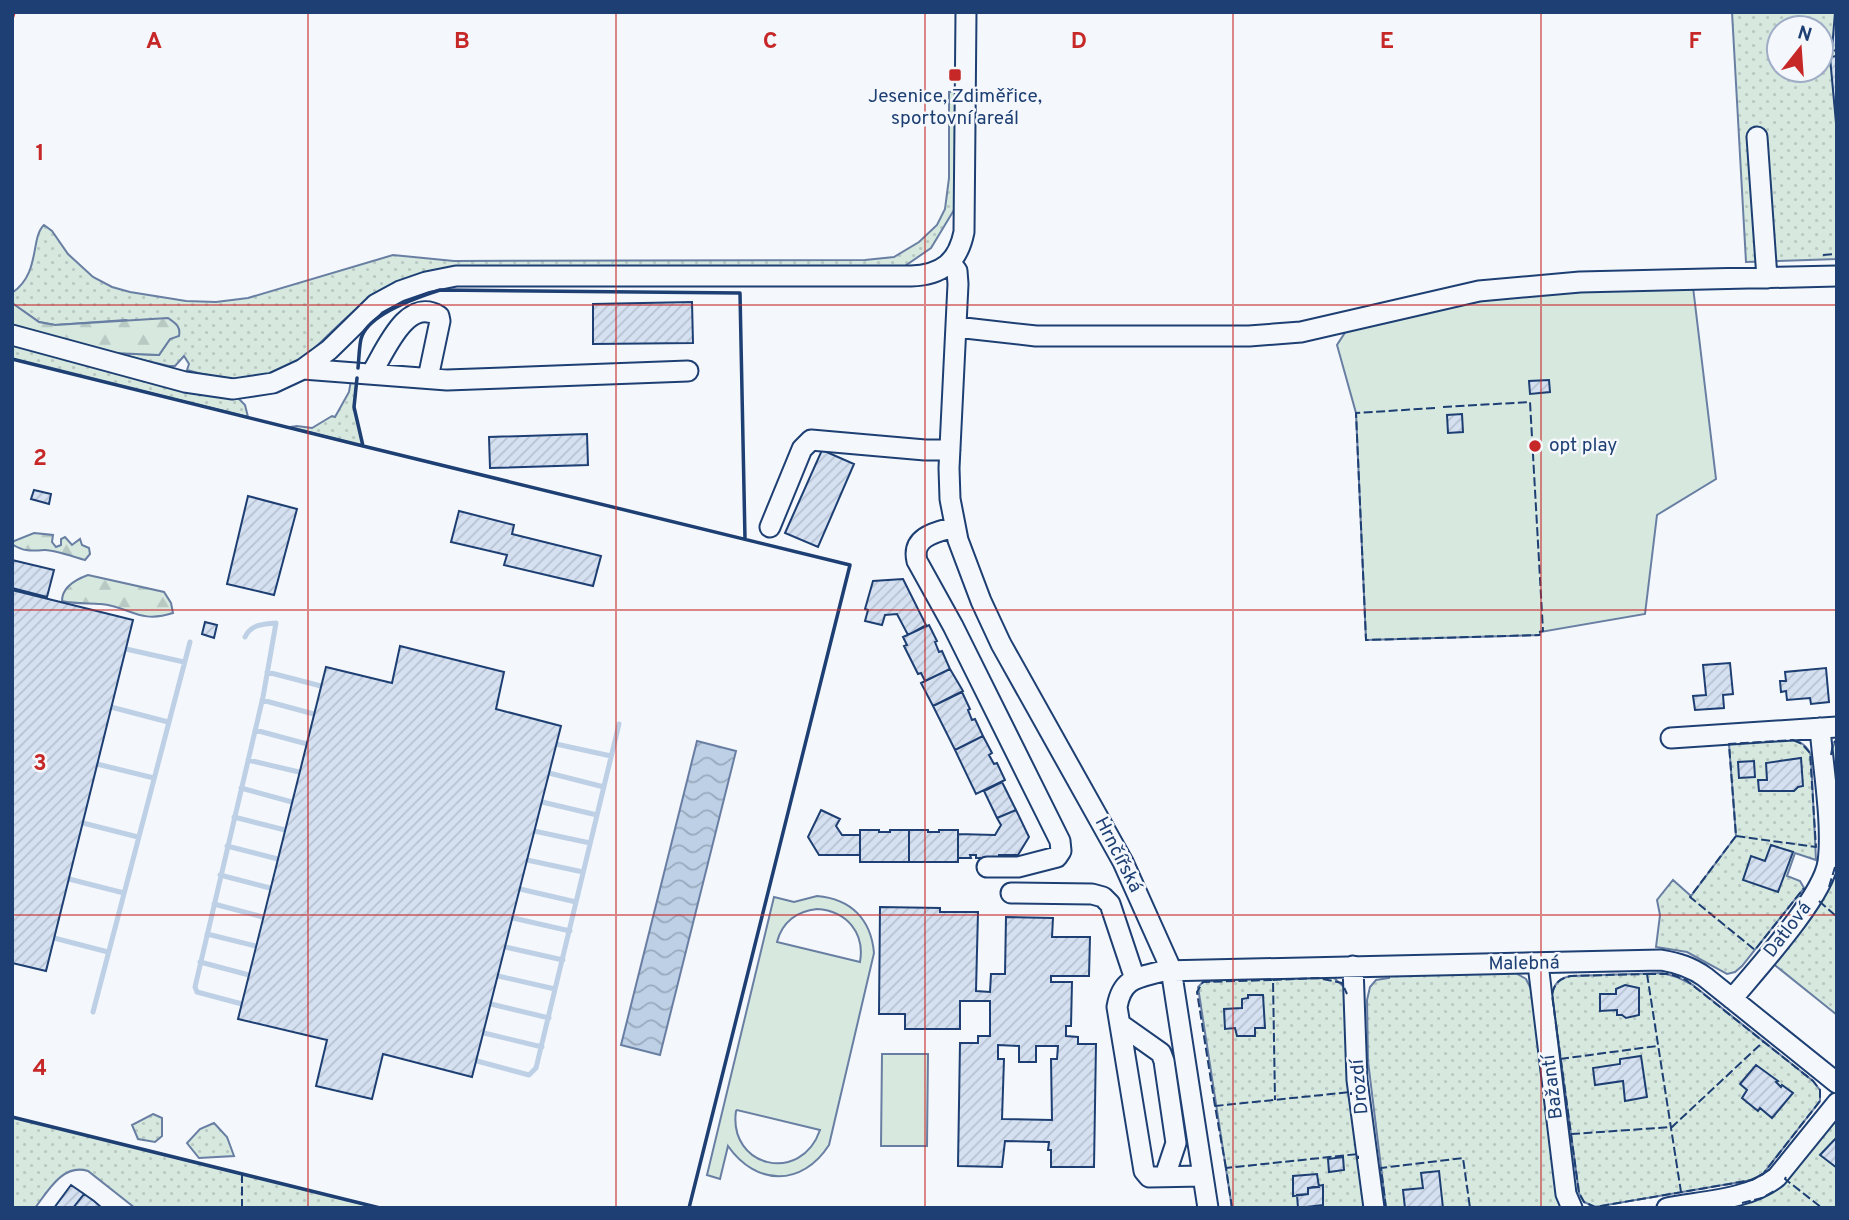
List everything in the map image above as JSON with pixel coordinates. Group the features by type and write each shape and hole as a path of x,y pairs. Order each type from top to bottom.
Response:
{"street":[{"path":"12,335 185,382 233,389 272,383 303,369 329,349 376,304 400,291 456,276 921,275 939,272 951,262 962,242 965,219 966,12"},
{"path":"1758,137 1767,278"},
{"name":"Hrnčířská","path":"951,262 958,277 949,484 955,527 969,572 1001,644 1112,841 1171,969 1208,1208"},
{"path":"956,327 1036,336 1249,336 1301,332 1479,290 1580,282 1837,276"},
{"path":"371,374 401,326 419,312 428,310 439,316 440,321 428,378"},
{"path":"303,369 447,380 688,371"},
{"path":"770,527 802,449 811,440 950,450"},
{"path":"955,527 923,538 916,550 917,561 971,662 1060,841 1061,851 1057,857 1018,867 988,867"},
{"name":"Datlová","path":"1671,738 1828,727 1828,864 1817,892 1732,999"},
{"path":"1010,893 1092,894 1103,897 1110,904 1135,979 1124,985 1117,1007 1144,1171 1149,1177 1203,1176"},
{"name":"Malebná","path":"1135,979 1171,969 1661,960 1695,970 1837,1083"},
{"name":"Bažantí","path":"1538,964 1566,1194 1572,1208"},
{"name":"Drozdí","path":"1353,966 1357,1080 1374,1208"},
{"path":"1120,1024 1161,1053 1164,1061 1176,1143 1165,1177"},
{"path":"1667,1208 1741,1194 1767,1185 1777,1177 1837,1103"}],"green space":[{"path":"1732,12 1837,12 1837,259 1746,262"},
{"path":"959,91 957,205 931,248 902,268 432,272 399,282 369,299 295,363 278,372 234,379 187,370 189,364 184,356 175,366 169,366 113,353 159,355 170,339 126,320 55,325 39,322 12,303 12,293 27,276 37,238 44,225 52,231 68,254 93,277 112,287 130,292 186,301 216,302 248,298 393,255 454,261 865,260 894,257 919,242 937,225 945,209 949,178 949,92"},
{"name":"opt play","path":"1693,287 1716,479 1657,515 1645,614 1540,632 1540,635 1366,640 1356,413 1337,345 1348,328 1511,295"},
{"path":"12,303 39,322 55,325 168,318 178,327 179,336 170,339 159,355 113,353 12,326"},
{"path":"12,342 238,398 245,405 248,417 12,359"},
{"path":"351,380 357,380 354,407 363,446 290,427 312,428 332,416 335,417 349,392"},
{"path":"34,533 53,535 52,542 56,547 61,545 61,539 65,537 72,545 80,539 82,545 89,548 90,554 85,560 49,550 24,550 12,544"},
{"path":"88,575 164,592 171,603 173,613 152,617 101,604 62,601 67,588"},
{"path":"1788,739 1803,744 1811,757 1816,860 1795,853 1787,876 1800,881 1804,888 1735,972 1727,974 1687,952 1656,947 1660,915 1657,900 1673,880 1691,896 1736,836 1729,744"},
{"path":"1837,739 1837,1015 1771,962 1826,894 1832,881 1831,750"},
{"path":"817,896 849,906 869,930 874,953 829,1145 818,1159 806,1168 779,1176 752,1169 728,1146 720,1179 707,1175 774,897 794,902","holes":["817,909 837,914 852,925 860,942 860,962 777,942 791,919 803,912","737,1110 820,1130 811,1147 798,1158 783,1163 768,1162 754,1156 743,1145 737,1130"]},
{"path":"1512,971 1526,979 1531,989 1560,1197 1564,1208 1386,1208 1368,1061 1367,1000 1370,987 1376,980 1389,978 1389,973"},
{"path":"1662,973 1693,985 1813,1081 1820,1090 1820,1101 1763,1174 1752,1180 1595,1207 1584,1202 1579,1193 1552,995 1554,987 1564,978 1571,976"},
{"path":"1332,976 1345,988 1364,1208 1232,1208 1198,987 1203,982 1213,981 1213,977"},
{"path":"882,1054 928,1054 927,1146 881,1146"},
{"path":"153,1114 162,1118 162,1136 155,1142 138,1139 132,1125"},
{"path":"1837,1116 1837,1208 1705,1208 1750,1199"},
{"path":"12,1117 380,1208 135,1208 88,1171 79,1170 71,1171 57,1180 35,1208 12,1208"},
{"path":"214,1123 227,1137 234,1156 199,1158 187,1143 200,1129"}],"water":[{"path":"697,741 736,751 660,1055 621,1045"}],"building":[{"path":"1837,12 1837,51 1835,51"},
{"path":"1835,56 1837,123 1832,84 1835,84"},
{"path":"692,302 693,343 593,344 593,304"},
{"path":"1549,380 1550,392 1530,394 1529,381"},
{"path":"1462,414 1463,432 1448,433 1447,415"},
{"path":"587,434 588,465 490,468 489,437"},
{"path":"822,450 854,464 818,547 785,533"},
{"path":"34,490 51,494 49,504 31,499"},
{"path":"248,496 297,509 274,595 227,584"},
{"path":"459,511 514,525 512,534 601,556 593,586 504,565 507,555 451,542"},
{"path":"12,560 54,570 47,597 12,588"},
{"path":"903,579 926,625 908,635 897,614 885,615 882,625 865,621 868,610 865,609 873,581"},
{"path":"12,590 133,620 46,971 12,963"},
{"path":"205,622 217,625 214,638 202,634"},
{"path":"929,625 939,652 942,651 950,669 925,681 921,673 918,674 904,646 907,645 903,637"},
{"path":"400,646 504,672 496,709 561,726 472,1077 383,1054 372,1099 316,1086 327,1040 238,1019 326,667 392,683"},
{"path":"1730,663 1733,694 1723,695 1724,708 1695,710 1693,696 1706,695 1703,665"},
{"path":"1826,668 1829,702 1811,704 1810,698 1787,700 1786,691 1781,692 1780,681 1786,681 1785,672"},
{"path":"950,669 963,691 933,706 921,683"},
{"path":"962,692 972,720 975,719 983,736 955,750 933,706"},
{"path":"983,736 992,753 989,755 994,764 997,763 1005,780 976,794 955,750"},
{"path":"1801,758 1803,786 1794,791 1759,791 1758,780 1767,780 1766,763"},
{"path":"1754,761 1755,777 1739,778 1738,762"},
{"path":"1002,782 1016,810 997,818 984,791"},
{"path":"821,810 840,819 836,826 842,835 860,835 860,855 819,855 808,837"},
{"path":"1016,810 1029,837 1018,855 976,858 976,855 970,855 971,858 958,858 958,834 995,835 1001,825 997,818"},
{"path":"860,830 909,830 909,862 860,862"},
{"path":"909,830 958,830 958,862 909,862"},
{"path":"1771,845 1793,852 1778,892 1743,880 1751,856 1765,861"},
{"path":"880,907 978,912 976,991 990,992 991,974 1005,974 1006,917 1053,918 1052,937 1090,937 1089,976 1051,976 1051,982 1072,982 1071,1026 1066,1026 1066,1036 1078,1037 1078,1044 1096,1044 1094,1167 1051,1167 1049,1142 1005,1141 1002,1167 958,1166 960,1043 978,1043 978,1036 990,1036 990,1001 960,1001 960,1029 905,1029 905,1014 879,1014","holes":["998,1045 1019,1046 1019,1062 1036,1062 1036,1046 1058,1046 1057,1059 1051,1059 1052,1120 1002,1119 1004,1059 998,1059"]},
{"path":"1625,985 1639,988 1639,1015 1626,1018 1617,1015 1617,1010 1600,1011 1600,994 1616,994 1616,989"},
{"path":"1248,995 1263,995 1265,1028 1255,1028 1255,1036 1237,1036 1235,1028 1225,1029 1224,1009 1242,1008 1242,999 1248,998"},
{"path":"1641,1056 1647,1097 1625,1101 1623,1081 1595,1085 1593,1068 1620,1064 1620,1059"},
{"path":"1756,1065 1778,1081 1776,1082 1781,1087 1782,1085 1793,1093 1772,1118 1742,1098 1747,1090 1740,1084"},
{"path":"1837,1137 1837,1168 1820,1155"},
{"path":"1343,1157 1344,1170 1329,1172 1328,1159"},
{"path":"1439,1171 1443,1208 1405,1208 1403,1190 1423,1188 1421,1173"},
{"path":"1317,1174 1319,1187 1308,1188 1308,1194 1293,1196 1293,1176"},
{"path":"71,1185 84,1194 73,1208 54,1208"},
{"path":"1323,1185 1323,1205 1298,1208 1297,1195 1308,1194 1308,1188"},
{"path":"84,1194 94,1201 102,1208 73,1208"}],"waterway":[{"path":"242,1004 197,992 195,987 263,697 276,623 254,627 245,637"},
{"path":"93,1012 190,642"},
{"path":"126,649 184,662"},
{"path":"267,672 321,686"},
{"path":"262,700 314,714"},
{"path":"111,707 168,722"},
{"path":"477,1061 529,1075 536,1068 619,724"},
{"path":"255,730 307,744"},
{"path":"556,744 611,756"},
{"path":"248,760 299,772"},
{"path":"97,764 154,778"},
{"path":"549,773 604,787"},
{"path":"241,788 292,802"},
{"path":"542,802 597,815"},
{"path":"234,817 285,830"},
{"path":"83,823 138,837"},
{"path":"534,831 590,843"},
{"path":"227,846 278,859"},
{"path":"527,860 583,872"},
{"path":"220,875 270,888"},
{"path":"69,879 124,893"},
{"path":"520,889 576,902"},
{"path":"214,904 263,917"},
{"path":"513,918 570,931"},
{"path":"207,934 256,946"},
{"path":"54,938 108,952"},
{"path":"505,947 563,960"},
{"path":"200,962 249,975"},
{"path":"498,976 555,989"},
{"path":"491,1004 549,1018"},
{"path":"484,1033 542,1047"}],"fence":[{"path":"1823,255 1837,254"},
{"path":"1443,407 1530,402 1543,631 1539,632"},
{"path":"1435,408 1356,413 1366,640 1540,635"},
{"path":"1831,755 1837,739"},
{"path":"1793,740 1802,744 1810,753 1816,847 1736,836 1729,744 1793,740"},
{"path":"1736,836 1690,897 1755,950 1804,888"},
{"path":"1829,887 1835,867"},
{"path":"1819,901 1837,917"},
{"path":"1647,974 1670,974 1686,980 1813,1081 1820,1090 1820,1101 1763,1174 1752,1180 1595,1207 1584,1202 1579,1193 1552,995 1558,982 1571,976 1647,974"},
{"path":"1647,974 1681,1192"},
{"path":"1273,980 1318,978 1342,983 1347,994"},
{"path":"1215,1106 1197,992 1203,982 1273,980 1275,1100"},
{"path":"1571,1134 1672,1127 1763,1042"},
{"path":"1560,1059 1657,1046"},
{"path":"1226,1168 1215,1106 1351,1092 1351,1095"},
{"path":"1232,1208 1226,1168 1358,1154 1358,1159"},
{"path":"1386,1208 1381,1168 1463,1158 1470,1208"},
{"path":"242,1173 242,1208"},
{"path":"1786,1177 1785,1179 1822,1208"},
{"path":"1742,1203 1762,1198 1774,1191"}],"wall":[{"path":"358,368 361,339 373,322 394,308 440,290 740,293 745,539"},
{"path":"12,359 363,446"},
{"path":"357,378 354,407 363,446 850,565 689,1208"},
{"path":"12,1117 380,1208"}],"power":[{"path":"12,21 15,12"}],"place":[{"name":"Jesenice, Zdiměřice, sportovní areál","path":"955,75"},
{"name":"opt play","path":"1535,446"}]}
